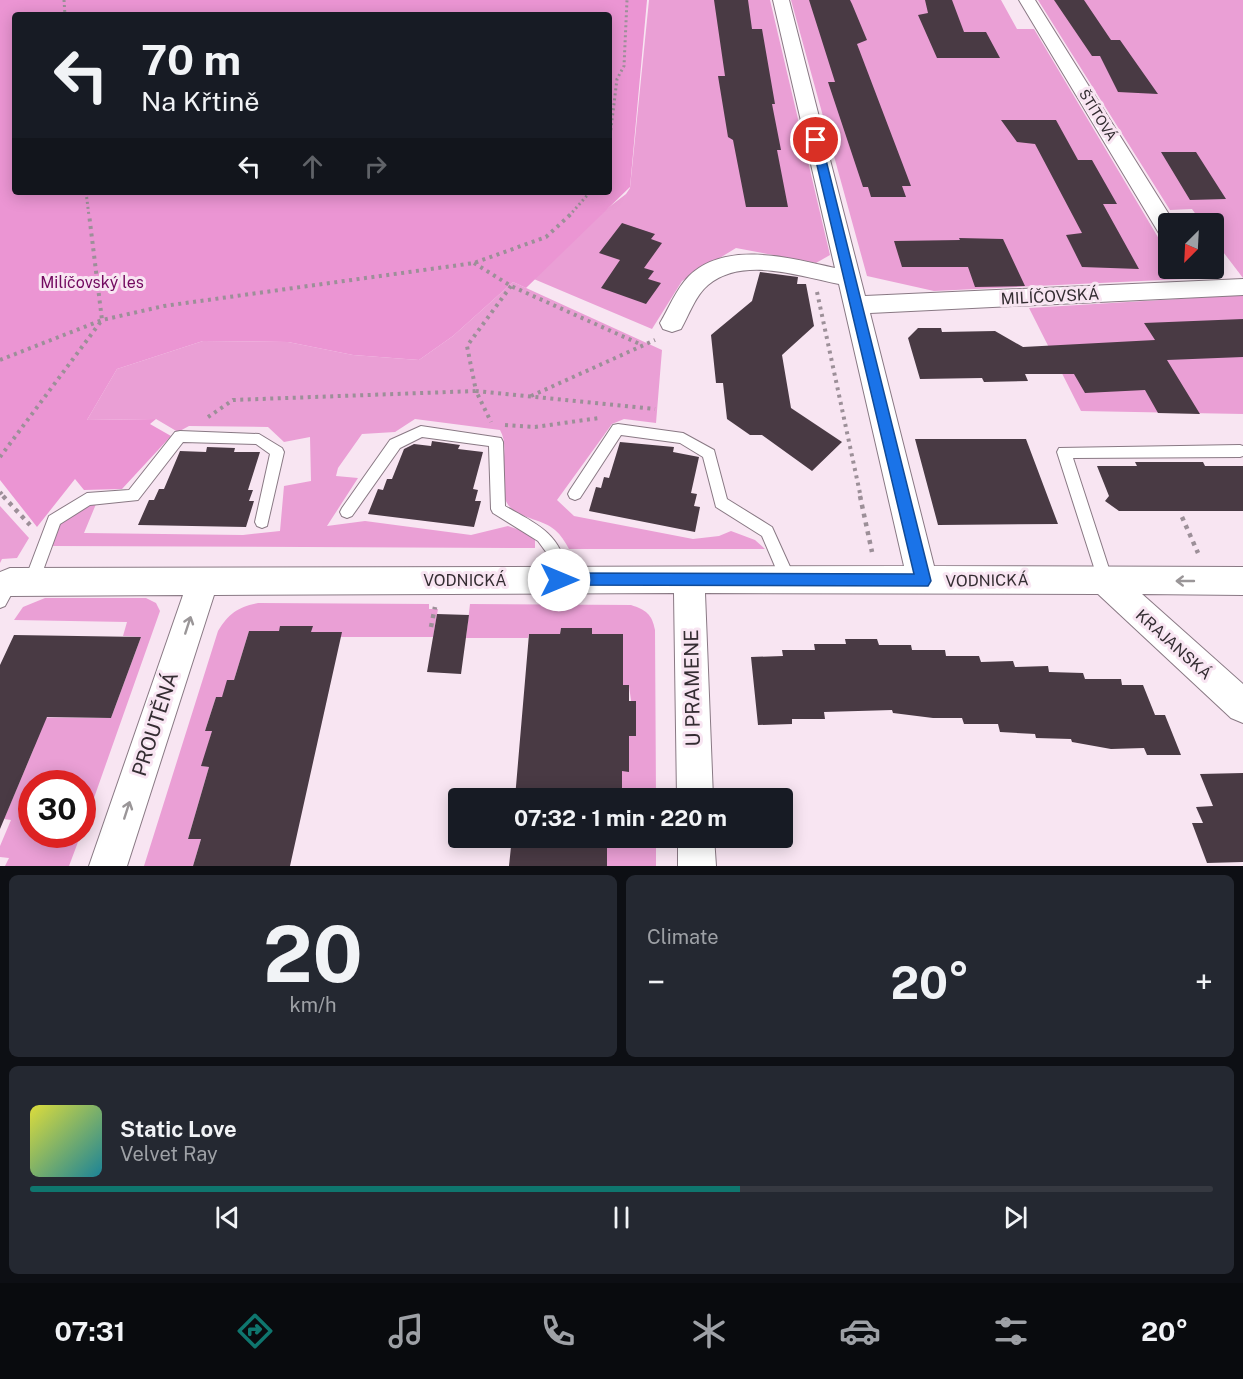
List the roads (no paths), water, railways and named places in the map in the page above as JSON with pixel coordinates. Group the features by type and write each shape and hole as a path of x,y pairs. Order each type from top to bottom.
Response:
{"street":[{"path":"781,0 923,581"},
{"name":"ŠTÍTOVÁ","path":"1027,0 1158,214"},
{"path":"672,323 699,279 729,264 757,261 851,279"},
{"path":"1198,279 1204,289"},
{"name":"MILÍČOVSKÁ","path":"857,305 1243,287"},
{"name":"VODNICKÁ","path":"14,588 202,582 689,579 1243,581"},
{"name":"U PRAMENE","path":"689,579 695,788"},
{"name":"KRAJANSKÁ","path":"1105,581 1243,706"},
{"name":"PROUTĚNÁ","path":"108,866 202,582"},
{"path":"696,848 697,866"}],"lane":[{"path":"575,494 618,429 683,438 708,454 720,503 767,532 788,580"},
{"path":"347,512 395,444 421,431 496,442 498,509 543,536 556,554 559,580"},
{"path":"14,588 47,537 54,520 87,499 133,496 180,436 259,439 277,452 262,522"},
{"path":"1105,581 1064,452 1240,451"}],"park label":[{"name":"Milíčovský les","path":"92,282"}]}
